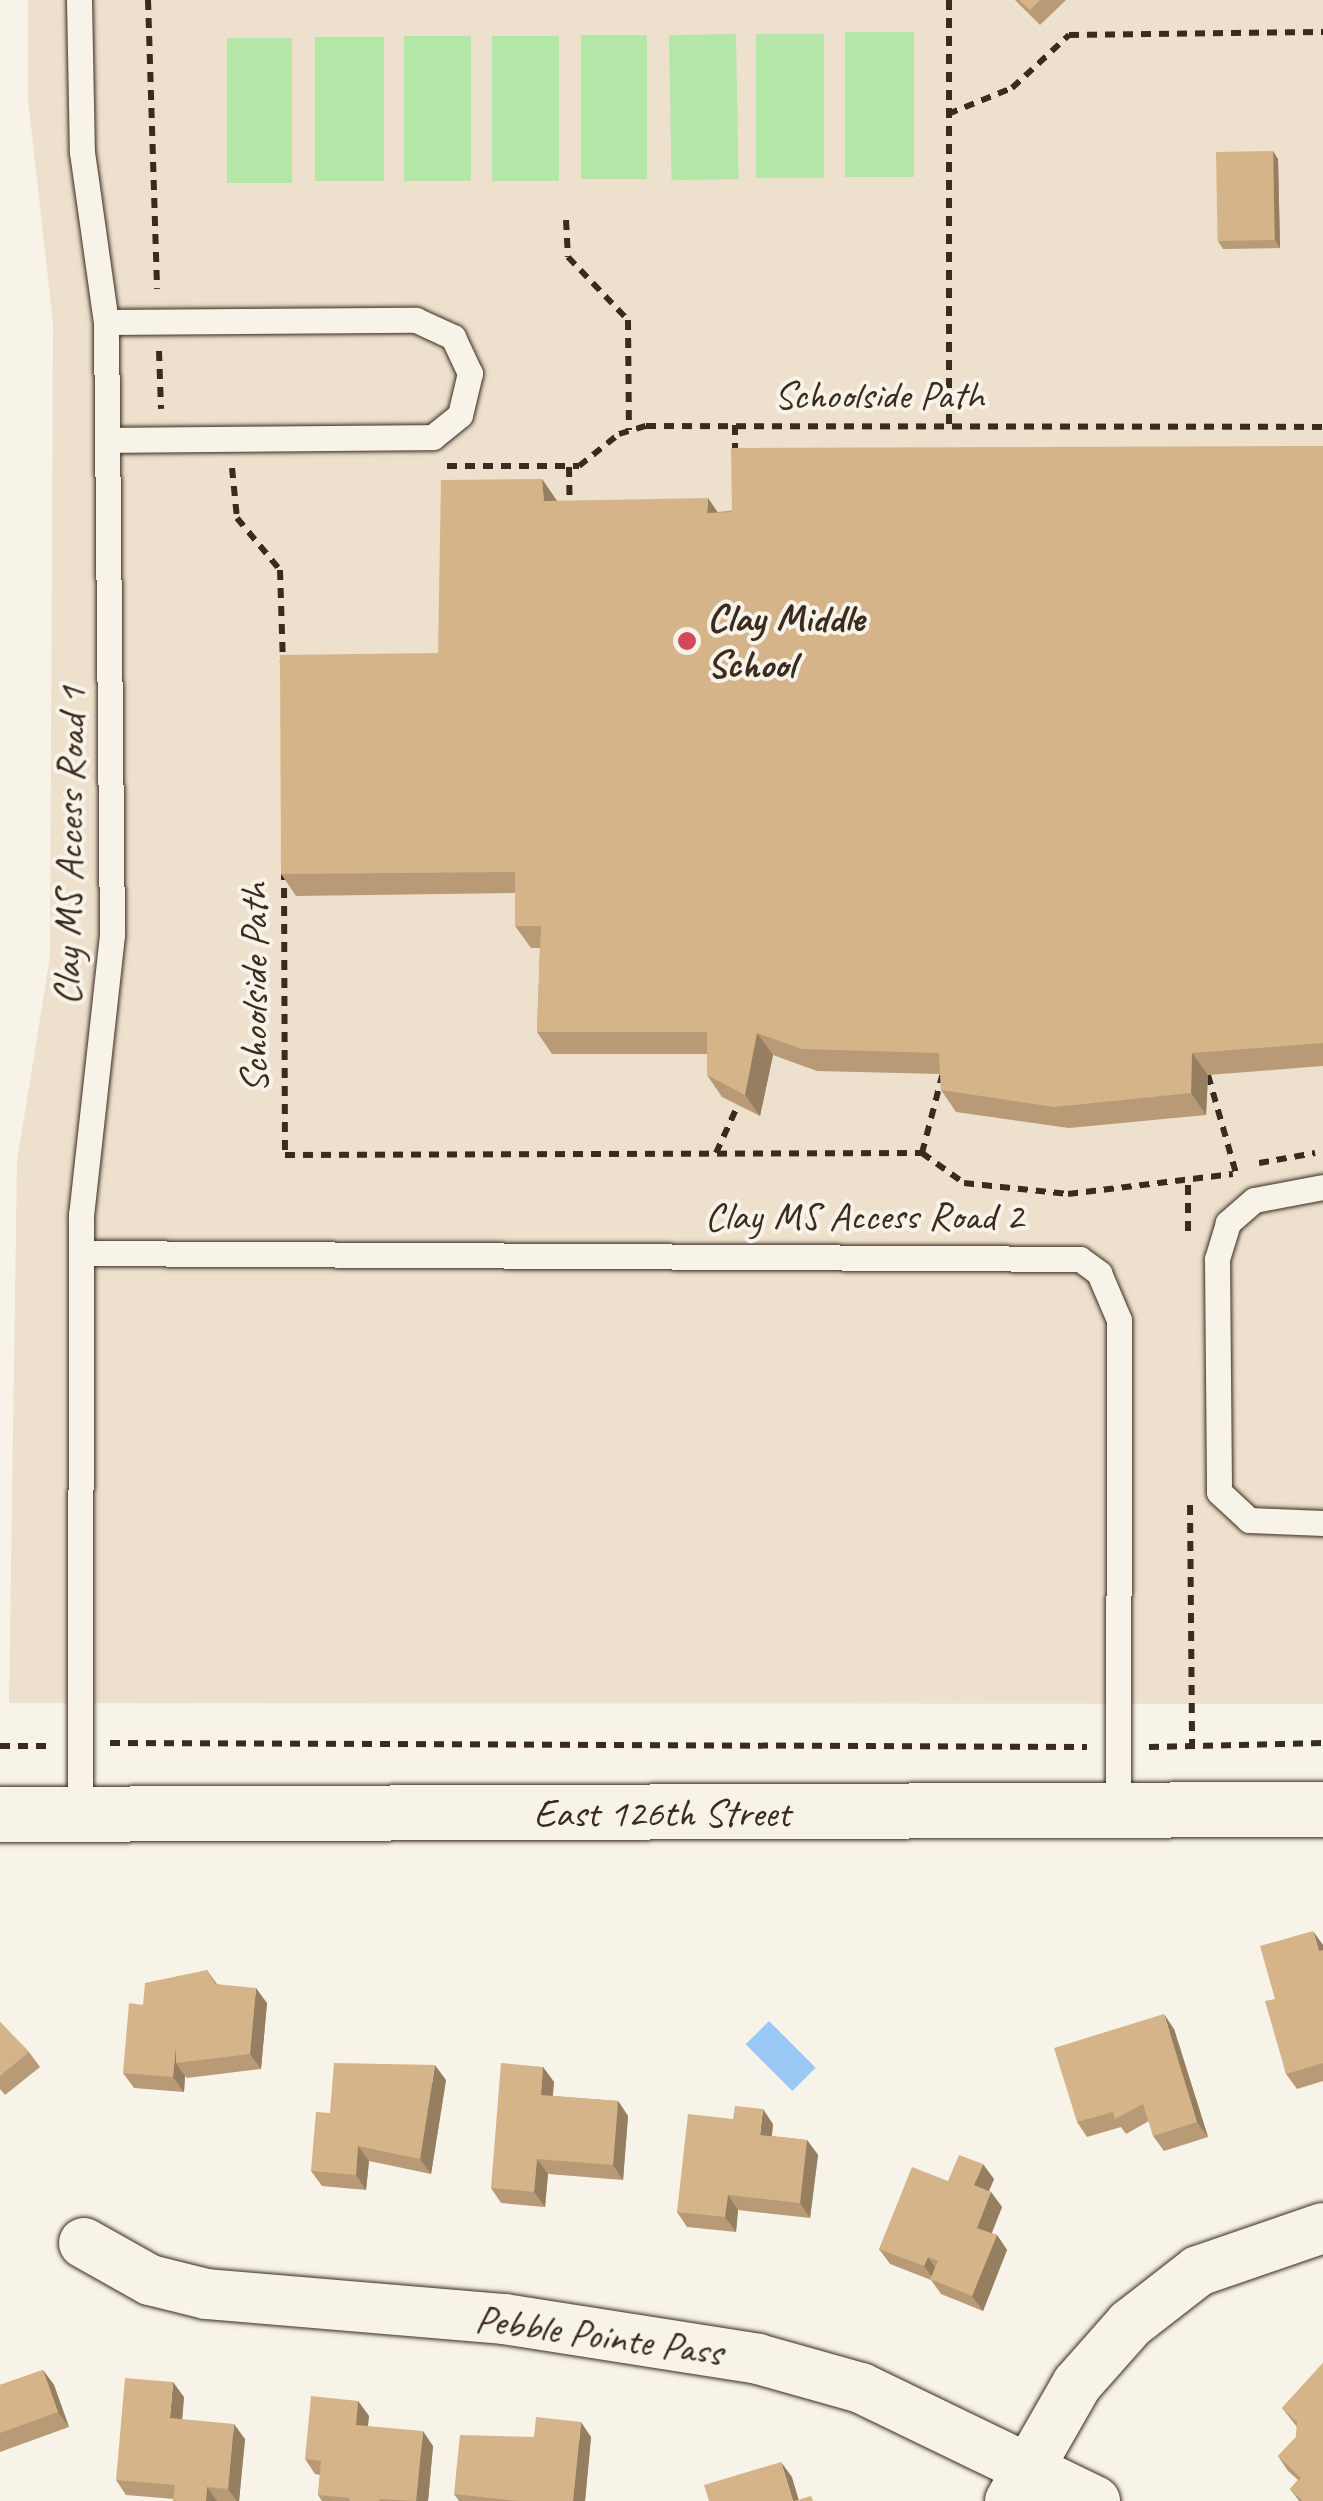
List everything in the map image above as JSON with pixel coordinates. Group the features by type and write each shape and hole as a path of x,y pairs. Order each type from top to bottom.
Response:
{"street":[{"name":"East 126th Street","path":"0,1814 1323,1809"},
{"path":"1019,2483 1077,2384 1130,2324 1198,2271 1323,2228"},
{"name":"Pebble Pointe Pass","path":"84,2244 150,2280 206,2294 504,2319 758,2359 862,2388 1019,2483 1096,2501"}],"lane":[{"name":"Clay MS Access Road 1","path":"79,0 82,152 106,322 112,962 90,1099 81,1253 80,1815"},
{"path":"106,322 416,320 453,337 470,374 460,415 433,436 110,440"},
{"path":"1323,1187 1254,1200 1228,1223 1218,1259 1218,1492 1249,1520 1323,1523"},
{"name":"Clay MS Access Road 2","path":"81,1253 1080,1259 1098,1273 1119,1320 1118,1810"}],"path":[{"path":"148,0 162,440"},
{"path":"949,0 949,425"},
{"path":"948,114 1012,88 1069,35 1323,32"},
{"path":"566,220 568,257 628,320 629,430"},
{"path":"735,425 736,461"},
{"name":"Schoolside Path","path":"569,468 629,430 735,425 1323,427"},
{"path":"215,465 252,466"},
{"path":"232,466 236,518 280,570 283,683"},
{"path":"432,466 569,468 570,522"},
{"name":"Schoolside Path","path":"284,860 285,1155 922,1152"},
{"path":"943,1074 922,1152 964,1184 1028,1192 1158,1190 1236,1173 1280,1155 1323,1153"},
{"path":"1208,1075 1236,1173"},
{"path":"716,1153 738,1105"},
{"path":"0,1746 1118,1750 1323,1743"}],"shaded area":[{"name":"Clay Middle School","path":"28,0 1323,0 1323,1704 9,1703 17,1161 50,957 53,324 28,100"}],"green space":[{"path":"845,32 914,32 914,177 845,177"},
{"path":"736,34 739,179 672,180 669,35"},
{"path":"756,34 824,34 824,178 756,178"},
{"path":"581,35 647,35 647,179 581,179"},
{"path":"404,36 471,36 471,181 404,181"},
{"path":"492,36 559,36 559,181 492,181"},
{"path":"315,37 384,37 384,181 315,181"},
{"path":"227,38 292,38 292,183 227,183"}],"water":[{"path":"769,2021 816,2068 792,2091 746,2044"}],"building":[{"path":"1019,0 1040,0 1030,10"},
{"path":"1273,151 1275,240 1218,241 1216,152"},
{"path":"1323,446 1323,1043 1192,1053 1191,1093 1054,1107 941,1090 939,1053 802,1049 757,1033 745,1095 707,1075 707,1032 537,1032 541,926 515,926 515,872 281,874 280,655 438,653 441,480 542,479 544,501 708,498 707,513 732,512 731,448"},
{"path":"1313,1931 1319,1951 1323,1950 1323,2063 1286,2074 1265,2001 1275,1999 1260,1946"},
{"path":"207,1970 215,1984 256,1988 250,2054 176,2063 176,2046 173,2077 123,2073 129,2003 143,2005 145,1983"},
{"path":"1164,2014 1197,2122 1153,2136 1143,2104 1115,2119 1113,2112 1077,2122 1054,2048"},
{"path":"0,2022 29,2052 0,2076"},
{"path":"334,2063 435,2065 420,2159 358,2146 356,2175 311,2171 316,2112 330,2113"},
{"path":"501,2063 543,2067 541,2095 618,2101 613,2165 537,2159 534,2192 491,2188"},
{"path":"735,2106 763,2109 760,2135 807,2140 800,2203 728,2195 725,2217 677,2212 688,2114 733,2119"},
{"path":"959,2155 983,2164 974,2185 991,2192 977,2228 997,2235 972,2296 930,2279 938,2261 928,2257 924,2266 879,2249 912,2167 948,2181"},
{"path":"1323,2363 1323,2501 1303,2501 1290,2489 1301,2478 1278,2456 1296,2437 1297,2422 1282,2408"},
{"path":"43,2370 58,2412 0,2433 0,2385"},
{"path":"125,2378 173,2382 170,2418 234,2424 228,2489 207,2487 206,2501 173,2501 175,2485 116,2480"},
{"path":"311,2396 358,2401 356,2425 423,2431 416,2501 349,2501 350,2498 318,2495 321,2461 305,2459"},
{"path":"536,2417 581,2422 573,2501 518,2501 454,2494 460,2435 534,2437"},
{"path":"781,2462 793,2501 709,2501 704,2485"}],"place":[{"name":"Clay Middle School","path":"687,641"}]}
